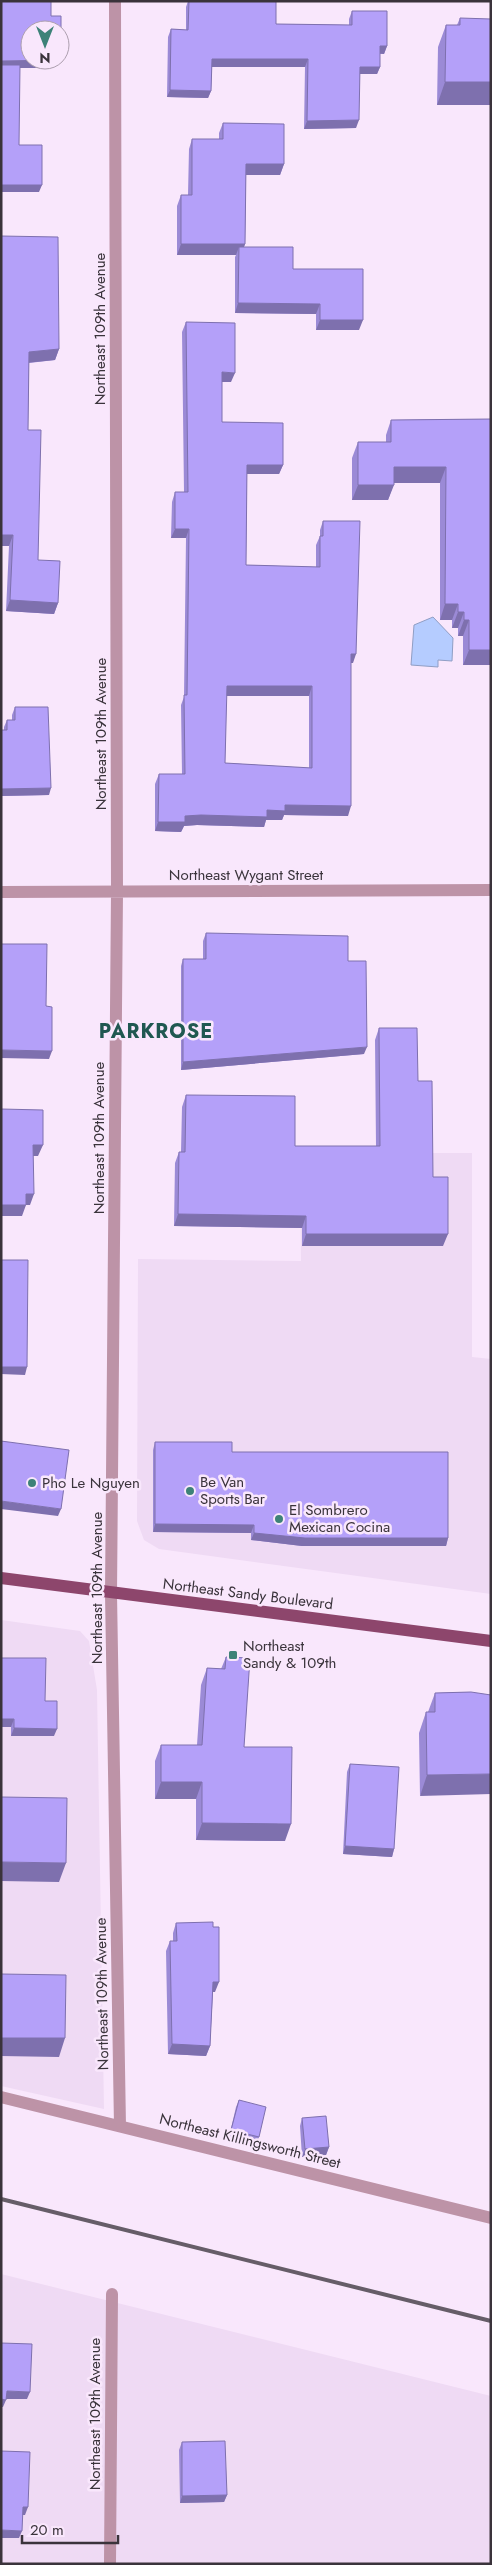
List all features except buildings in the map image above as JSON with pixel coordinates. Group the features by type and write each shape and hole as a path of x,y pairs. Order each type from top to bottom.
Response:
{"main road":[{"name":"Northeast Sandy Boulevard","path":"1,1578 112,1594 491,1641"}],"street":[{"name":"Northeast 109th Avenue","path":"115,1 118,893 112,1594 120,2126"},
{"name":"Northeast Wygant Street","path":"1,892 491,890"},
{"name":"Northeast Killingsworth Street","path":"1,2097 491,2218"},
{"name":"Northeast 109th Avenue","path":"110,2564 112,2294"}],"shaded area":[{"path":"300,1153 472,1153 472,1357 491,1359 491,1594 159,1549 144,1540 137,1521 138,1259 301,1261"},
{"path":"1,1620 80,1631 89,1641 97,1690 104,2109 1,2086"},
{"path":"1,2274 491,2396 491,2564 1,2564"}],"water":[{"path":"433,617 453,638 452,661 438,660 438,667 411,665 414,625"}],"railway":[{"path":"1,2199 491,2321"}],"place":[{"name":"Pho Le Nguyen","path":"32,1483"},
{"name":"Be Van Sports Bar","path":"190,1491"},
{"name":"El Sombrero Mexican Cocina","path":"279,1519"},
{"name":"Northeast Sandy & 109th","path":"233,1655"}],"district":[{"name":"PARKROSE","path":"156,1031"}]}
